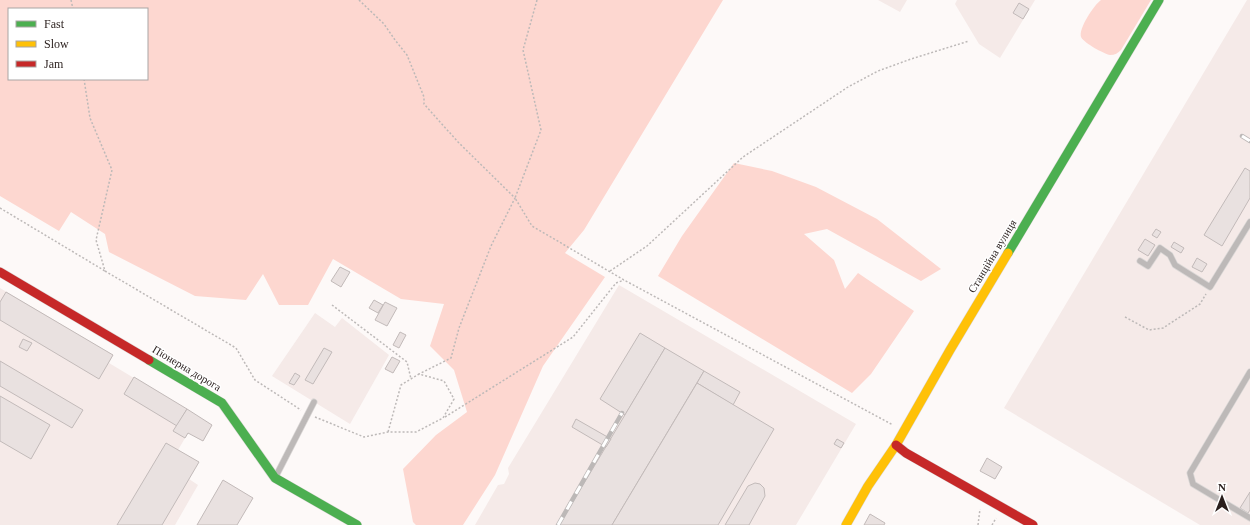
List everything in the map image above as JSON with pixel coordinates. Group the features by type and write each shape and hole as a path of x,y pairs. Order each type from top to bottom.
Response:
{"street":[{"name":"Станційна вулиця","path":"846,525 868,486 905,432 950,350 1159,0"},
{"name":"Піонерна дорога","path":"0,272 222,403 275,478 357,525"},
{"path":"896,445 906,453 1032,525"}],"lane":[{"path":"1140,261 1148,266 1160,248 1170,255 1175,265 1210,288 1250,222"},
{"path":"1250,372 1190,473 1193,484 1250,518"},
{"path":"275,478 314,402"}],"path":[{"path":"359,0 384,24 407,55 424,97 424,104 458,142 515,198 532,226 609,272 905,432"},
{"path":"388,432 401,385 451,358 459,328 490,246 515,198 541,130 523,50 537,0"},
{"path":"609,272 647,246 742,157 848,87 885,69 911,59 969,41"},
{"path":"84,80 90,118 112,170 96,240 105,270"},
{"path":"0,208 236,348 255,380 308,414 364,437 388,432 416,432 443,418 573,337 616,283 624,280"},
{"path":"1125,317 1149,330 1163,328 1200,304 1210,288"},
{"path":"332,305 407,362 411,379"},
{"path":"419,374 444,381 454,399 443,418"}],"shaded area":[{"path":"0,0 723,0 584,230 565,253 605,277 543,366 495,475 463,525 416,525 413,522 403,469 436,435 467,412 454,370 430,346 444,304 401,299 333,259 308,305 279,305 263,274 246,300 195,296 109,252 105,234 71,212 59,231 0,196"},
{"path":"878,0 907,0 900,12"},
{"path":"957,0 1035,0 1000,58 979,44 955,4"},
{"path":"1101,0 1151,0 1121,50 1113,55 1107,54 1090,45 1081,37 1082,29 1087,17"},
{"path":"1247,0 1250,0 1250,525 1200,525 1004,408"},
{"path":"734,163 772,171 816,187 877,219 941,269 921,281 827,229 804,234 834,260 845,289 858,273 914,311 871,374 852,393 658,276 682,236"},
{"path":"619,285 856,424 796,525 475,525 498,485 504,484 509,474 508,468"},
{"path":"0,288 113,355 109,363 212,425 203,441 188,433 178,450 199,462 189,479 198,485 175,525 0,525"},
{"path":"315,313 335,327 342,318 389,355 350,424 272,376"}],"building":[{"path":"1019,3 1029,9 1023,19 1013,13"},
{"path":"1245,168 1250,171 1250,198 1222,246 1204,235"},
{"path":"1156,229 1161,232 1157,238 1152,235"},
{"path":"1145,239 1155,245 1148,256 1138,250"},
{"path":"1174,242 1184,248 1181,253 1171,247"},
{"path":"1197,258 1207,264 1202,272 1192,267"},
{"path":"340,267 350,272 341,287 331,281"},
{"path":"6,292 113,355 99,379 0,320 0,302"},
{"path":"374,300 383,305 378,313 369,308"},
{"path":"385,302 397,308 387,326 375,320"},
{"path":"400,332 406,335 399,348 393,345"},
{"path":"640,333 665,348 625,415 600,399"},
{"path":"23,339 32,343 27,351 19,347"},
{"path":"324,348 332,352 313,384 305,380"},
{"path":"665,348 704,371 612,525 559,525"},
{"path":"392,357 400,361 393,373 385,369"},
{"path":"0,361 83,410 72,428 0,386"},
{"path":"704,371 740,392 733,405 697,383"},
{"path":"295,373 300,376 294,385 289,383"},
{"path":"134,377 187,409 177,426 124,394"},
{"path":"697,383 774,429 718,525 612,525"},
{"path":"0,396 50,425 31,459 0,441"},
{"path":"187,409 212,425 203,441 188,433 185,438 173,431"},
{"path":"576,419 611,439 606,447 572,427"},
{"path":"837,439 844,443 841,448 834,444"},
{"path":"166,443 199,462 162,525 117,525"},
{"path":"987,458 1002,467 995,479 980,471"},
{"path":"223,480 253,498 237,525 197,525"},
{"path":"755,483 760,484 764,488 765,496 749,525 725,525 748,486"},
{"path":"1250,492 1250,510 1248,513 1240,508"},
{"path":"870,514 885,523 884,525 864,525"}],"railway":[{"path":"1242,136 1250,141"},
{"path":"558,525 622,413"}],"traffic: fast":[{"path":"1008,253 1159,0"},
{"path":"149,360 222,403 275,478 357,525"}],"traffic: slow":[{"path":"846,525 868,486 896,445 950,350 1008,253"}],"traffic: jam":[{"path":"0,272 149,360"},
{"path":"896,445 906,453 1033,525"}]}
